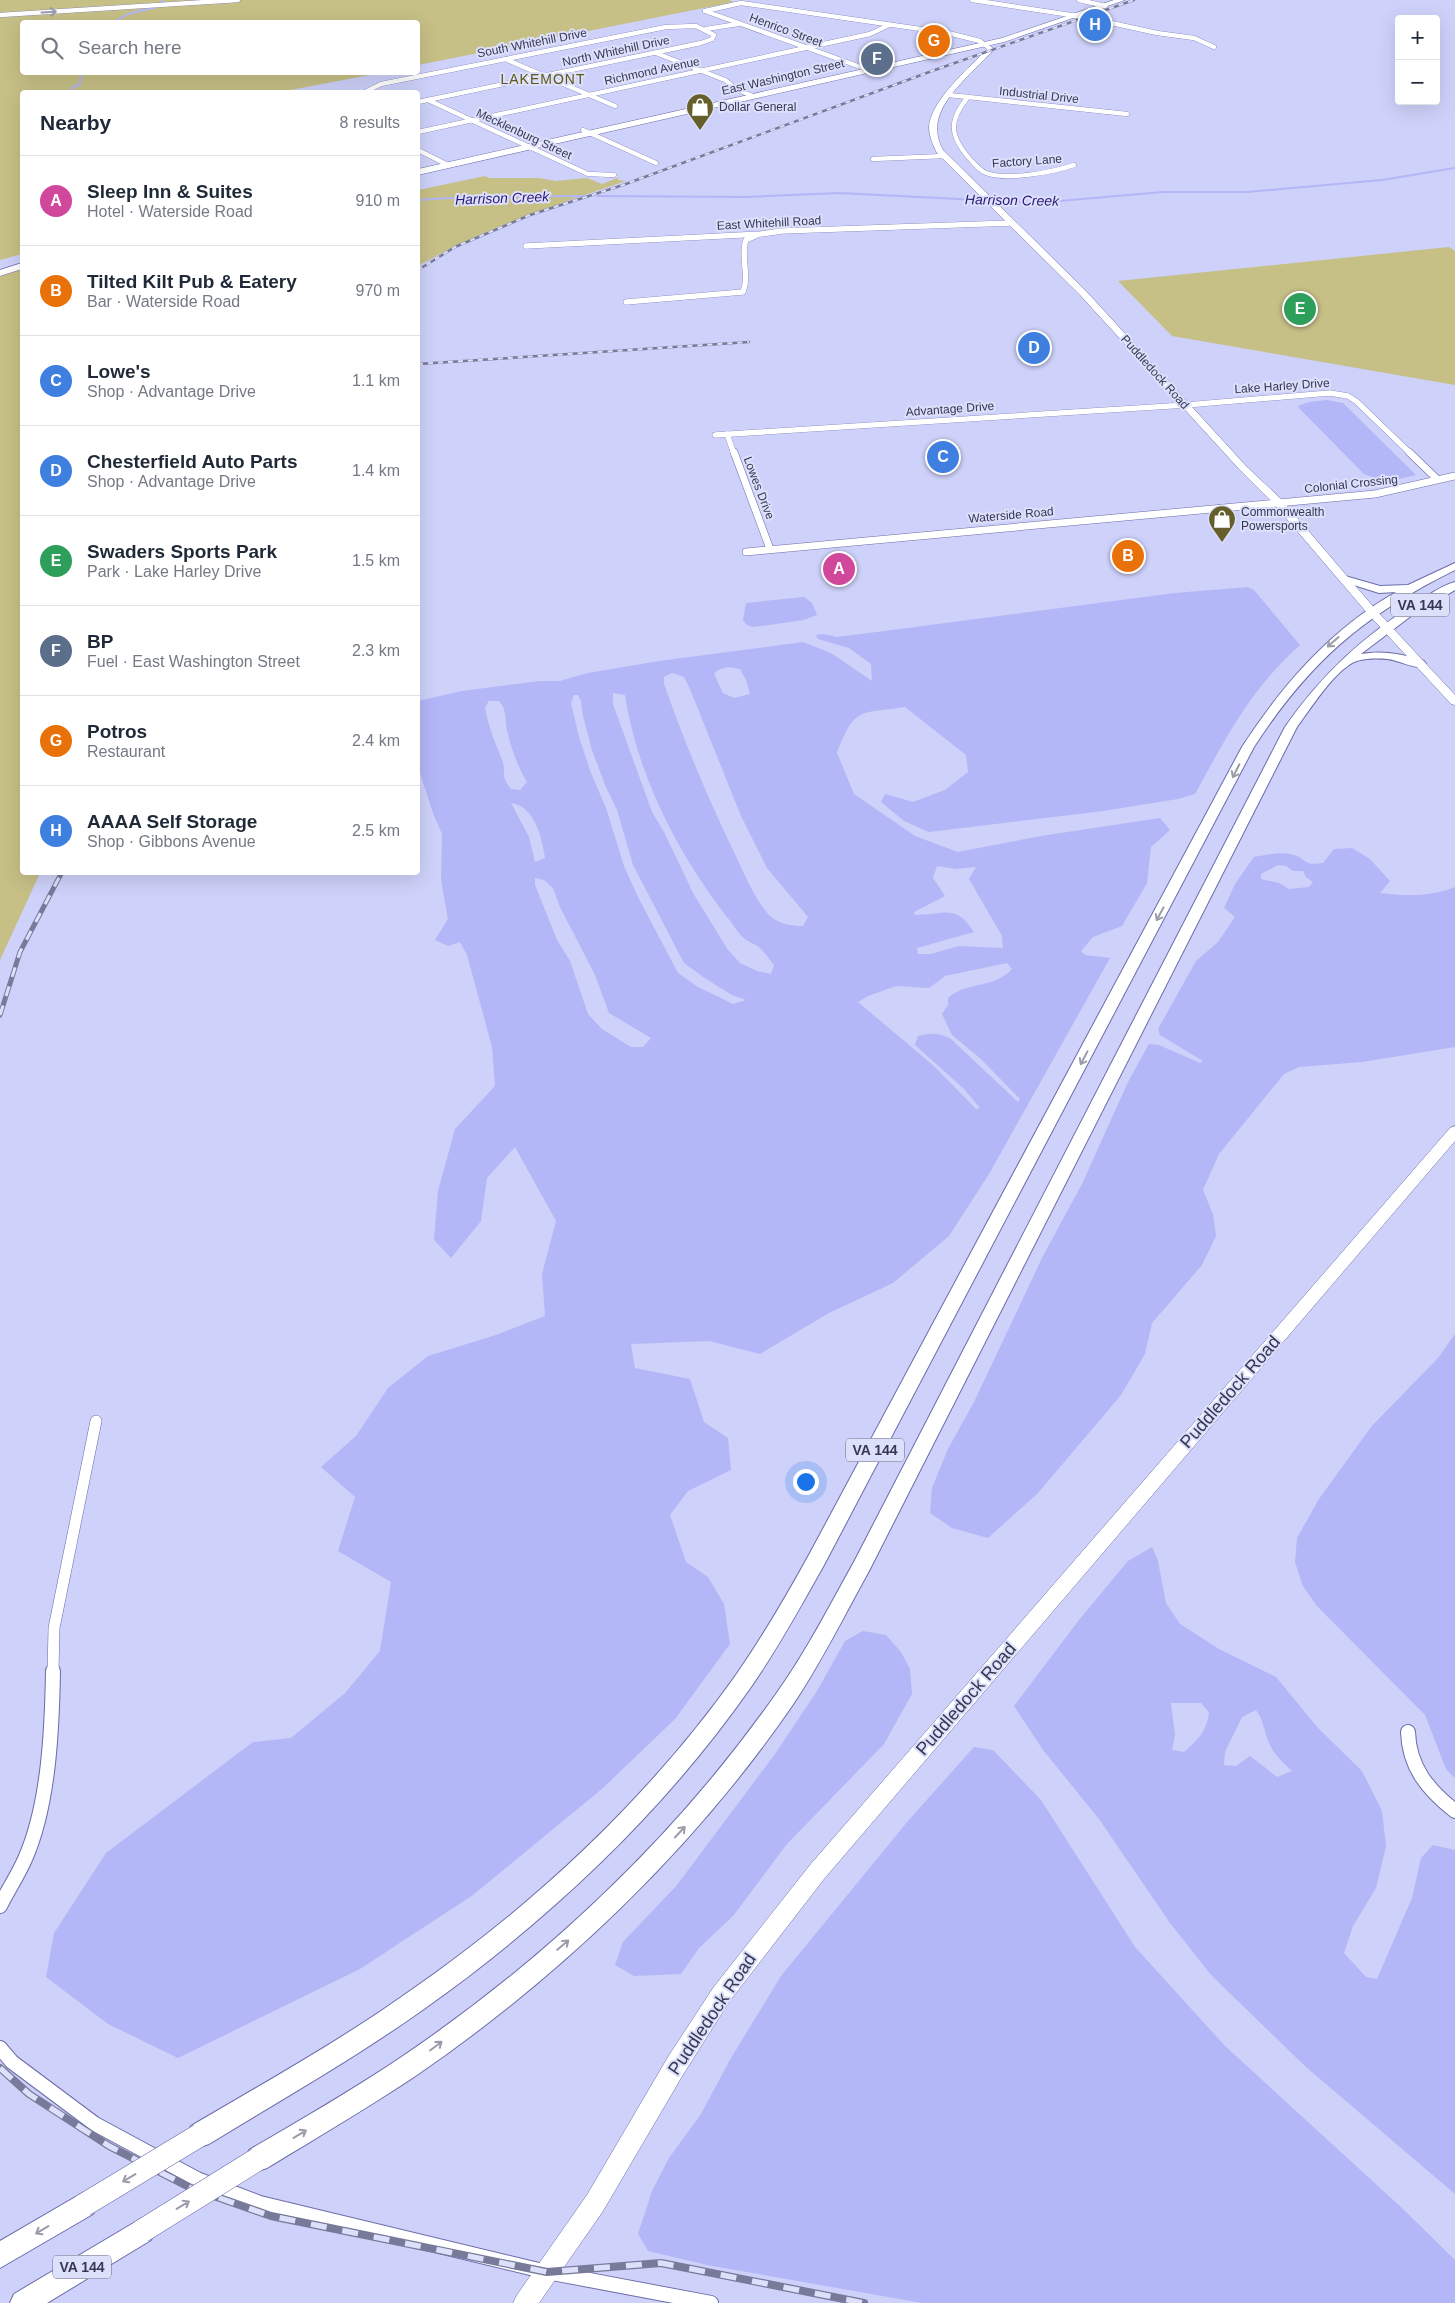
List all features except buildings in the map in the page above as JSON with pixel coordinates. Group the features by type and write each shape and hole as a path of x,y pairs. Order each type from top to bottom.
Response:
{"highway":[{"name":"East Washington Street","path":"983,43 1067,14 1103,3 1121,0"},
{"name":"East Washington Street","path":"420,171 525,145 1016,37 1077,16 1103,3"},
{"name":"East Washington Street","path":"420,167 445,164"},
{"path":"0,262 20,257"},
{"path":"0,268 20,263"},
{"path":"0,273 20,267"}],"main road":[{"name":"Puddledock Road","path":"983,43 990,48 989,52 949,95 935,114 932,126 934,140 944,156 1069,278 1278,502 1385,627 1455,702"},
{"name":"VA 144","path":"0,2255 383,2023 443,1981 511,1928 608,1841 655,1792 732,1697 768,1644 817,1559 1248,748 1268,714 1296,678 1320,653 1372,612 1455,566"},
{"path":"1345,579 1379,590 1416,586"},
{"name":"VA 144","path":"23,2303 374,2089 426,2054 501,1998 572,1938 650,1864 690,1820 760,1734 814,1653 871,1547 1291,727 1318,688 1385,627 1455,585"},
{"path":"1345,662 1382,654 1400,657 1420,664"},
{"name":"Puddledock Road","path":"525,2303 595,2203 721,1995 761,1942 817,1872 1445,1140 1455,1131"}],"street":[{"path":"0,15 168,6 238,0"},
{"path":"972,0 1067,14 1157,33 1194,38 1214,47"},
{"path":"1079,0 1103,3"},
{"name":"Henrico Street","path":"865,69 705,11 741,3 889,25"},
{"path":"706,29 739,24"},
{"path":"889,25 961,35 983,43"},
{"name":"Richmond Avenue","path":"420,132 870,34 889,25"},
{"name":"South Whitehill Drive","path":"368,90 381,84 665,27 683,26 706,29"},
{"name":"North Whitehill Drive","path":"420,102 709,40 714,35 706,29"},
{"path":"655,53 725,80 734,88 749,95"},
{"path":"505,59 616,106"},
{"name":"Industrial Drive","path":"949,95 1128,114"},
{"name":"Factory Lane","path":"968,97 956,111 953,121 953,134 960,149 984,172 1001,175 1059,170 1074,165"},
{"name":"Mecklenburg Street","path":"428,100 588,174 614,175"},
{"path":"586,132 656,163"},
{"path":"420,151 445,164"},
{"path":"873,159 944,156"},
{"name":"East Whitehill Road","path":"526,246 761,234 782,231 1012,223"},
{"path":"626,302 743,292 746,284 745,242 761,234"},
{"name":"Lake Harley Drive","path":"1186,405 1330,393 1348,396 1356,401 1437,479"},
{"name":"Advantage Drive","path":"715,435 1186,405"},
{"name":"Lowes Drive","path":"727,434 770,549"},
{"name":"Colonial Crossing","path":"1278,502 1402,490 1437,479 1455,476"},
{"name":"Waterside Road","path":"746,552 1278,502"},
{"path":"0,1906 25,1858 37,1823 52,1734 54,1628 96,1421"},
{"path":"1408,1732 1411,1757 1418,1772 1427,1787 1455,1811"},
{"path":"0,2048 12,2062 95,2124 197,2179 260,2203 547,2272 711,2303"}],"shaded area":[{"path":"0,0 729,0 734,2 420,65 420,20 20,20 20,75 369,75 291,90 20,90 20,255 0,260"},
{"path":"485,176 489,178 539,178 556,181 587,178 602,184 620,177 617,180 626,181 494,229 420,265 420,190"},
{"path":"1449,247 1455,251 1455,385 1172,336 1118,281"},
{"path":"20,268 20,875 39,875 0,960 0,270"}],"water":[{"path":"1327,400 1343,403 1416,475 1394,480 1381,480 1364,474 1298,406 1309,402"},
{"path":"1248,587 1254,590 1300,645 1282,662 1253,697 1229,733 1195,794 1178,799 1103,811 929,832 904,821 881,802 885,794 913,802 945,790 968,772 966,755 905,707 868,712 854,720 843,738 837,753 854,794 915,836 958,852 1041,836 1160,818 1170,830 1151,847 1147,883 1122,926 1093,937 1081,951 1085,955 1110,958 989,1174 949,1236 893,1283 829,1313 760,1354 709,1341 631,1344 635,1368 690,1379 704,1422 728,1438 731,1470 688,1491 670,1515 686,1562 708,1577 724,1604 730,1644 675,1719 603,1788 473,1895 360,1969 178,2058 108,2024 46,1977 54,1933 106,1853 253,1742 291,1738 345,1693 380,1651 391,1582 338,1551 355,1497 321,1467 356,1436 388,1388 428,1356 496,1335 545,1316 542,1274 556,1221 515,1147 487,1178 481,1221 451,1258 434,1240 438,1191 455,1129 495,1086 492,1047 467,955 460,942 448,946 435,940 448,919 441,880 442,834 420,773 420,701 462,691 540,681 560,681 588,673 659,661 803,642 831,653 872,681 871,664 849,648 818,639 816,635 823,634 837,637 1175,593","holes":["728,667 740,669 750,694 734,698 723,693 714,674 718,670","672,673 684,677 741,816 767,868 808,917 803,926 793,926 776,920 768,914 753,891 705,789 664,684 664,677","613,693 625,695 639,756 663,815 712,897 746,940 760,948 774,965 771,974 757,971 740,963 728,950 693,893 664,832 652,812 613,704","574,695 578,695 592,750 617,810 633,865 684,963 732,995 746,1000 733,1004 698,987 678,973 624,866 606,808 591,773 579,737 571,703","489,701 499,701 505,712 513,753 527,782 520,790 511,789 505,780 503,764 485,707","511,803 519,805 532,816 542,841 545,858 535,862 529,837","937,866 956,869 976,867 969,879 1002,936 1003,948 959,946 931,954 918,954 917,948 974,932 961,917 955,914 915,915 914,912 945,896 933,878","535,878 544,880 553,888 560,907 595,975 609,1013 651,1038 643,1047 631,1047 602,1029 588,1014 570,961 557,940 535,885","1007,963 1012,969 997,980 955,993 948,998 948,1005 942,1014 952,1035 981,1059 1020,1099 1018,1102 951,1039 935,1034 918,1036 915,1045 964,1089 980,1108 976,1109 935,1067 858,1002 868,996 896,986 929,988 945,976"]},
{"path":"804,597 812,603 817,615 804,620 754,627 747,625 743,620 746,603"},
{"path":"1352,848 1370,859 1390,881 1380,893 1418,895 1437,893 1455,887 1455,1047 1362,1062 1299,1067 1284,1074 1219,1154 1203,1190 1213,1214 1216,1236 1202,1265 1152,1323 1145,1354 1121,1395 1038,1493 988,1538 952,1528 930,1513 932,1488 948,1449 974,1402 1043,1256 1082,1184 1128,1082 1149,1044 1159,1045 1200,1063 1203,1061 1160,1035 1158,1029 1196,961 1218,942 1235,917 1224,908 1235,884 1254,857 1284,853 1298,857 1308,863 1316,864 1323,863 1334,849","holes":["1278,865 1286,866 1293,871 1303,871 1306,877 1313,882 1309,887 1289,889 1279,883 1261,879 1261,874"]},
{"path":"1455,1334 1455,1778 1446,1769 1425,1715 1317,1606 1303,1586 1295,1562 1297,1538 1319,1499 1371,1427 1438,1358"},
{"path":"1152,1547 1158,1561 1166,1603 1180,1624 1219,1649 1276,1677 1318,1728 1362,1771 1382,1811 1386,1846 1376,1888 1353,1926 1344,1953 1366,1977 1377,1979 1412,1898 1421,1858 1433,1845 1455,1850 1455,2194 1306,2067 1212,1976 1170,1923 1099,1819 1043,1750 1014,1706 1079,1620 1128,1561","holes":["1171,1703 1201,1703 1209,1712 1201,1735 1184,1752 1172,1750 1175,1735","1256,1710 1261,1718 1271,1747 1292,1771 1277,1777 1250,1756 1236,1766 1224,1765 1225,1752 1242,1717"]},
{"path":"863,1631 886,1635 901,1652 910,1669 912,1694 884,1744 787,1844 733,1916 699,1948 681,1974 634,1976 615,1965 623,1942 677,1885 775,1754 817,1691 845,1641"},
{"path":"974,1747 993,1750 1041,1800 1135,1947 1225,2046 1402,2208 1455,2260 1455,2303 922,2303 707,2265 648,2251 638,2234 652,2191 669,2158 701,2114 731,2058 781,1976 908,1821"}],"waterway":[{"path":"118,20 128,14 161,6 163,2 161,0"},
{"path":"72,90 80,84 81,75"},
{"name":"Harrison Creek","path":"597,196 746,197 839,193 1036,203 1163,192 1247,192 1382,180 1455,168"},
{"name":"Harrison Creek","path":"420,200 467,197 586,196"}],"railway":[{"path":"420,269 455,247 530,215 623,185 932,71 1134,0"},
{"path":"420,364 749,342"},
{"path":"0,1015 20,952 60,875"},
{"path":"0,2068 29,2094 109,2146 191,2188 271,2216 547,2272 661,2263 864,2303"}],"place":[{"name":"AAAA Self Storage","path":"1095,25"},
{"name":"Potros","path":"934,41"},
{"name":"BP","path":"877,59"},
{"name":"Dollar General","path":"700,131"},
{"name":"Swaders Sports Park","path":"1300,309"},
{"name":"Chesterfield Auto Parts","path":"1034,348"},
{"name":"Lowe's","path":"943,457"},
{"name":"Commonwealth Powersports","path":"1222,543"},
{"name":"Tilted Kilt Pub & Eatery","path":"1128,556"},
{"name":"Sleep Inn & Suites","path":"839,569"}],"district":[{"name":"LAKEMONT","path":"543,79"}]}
